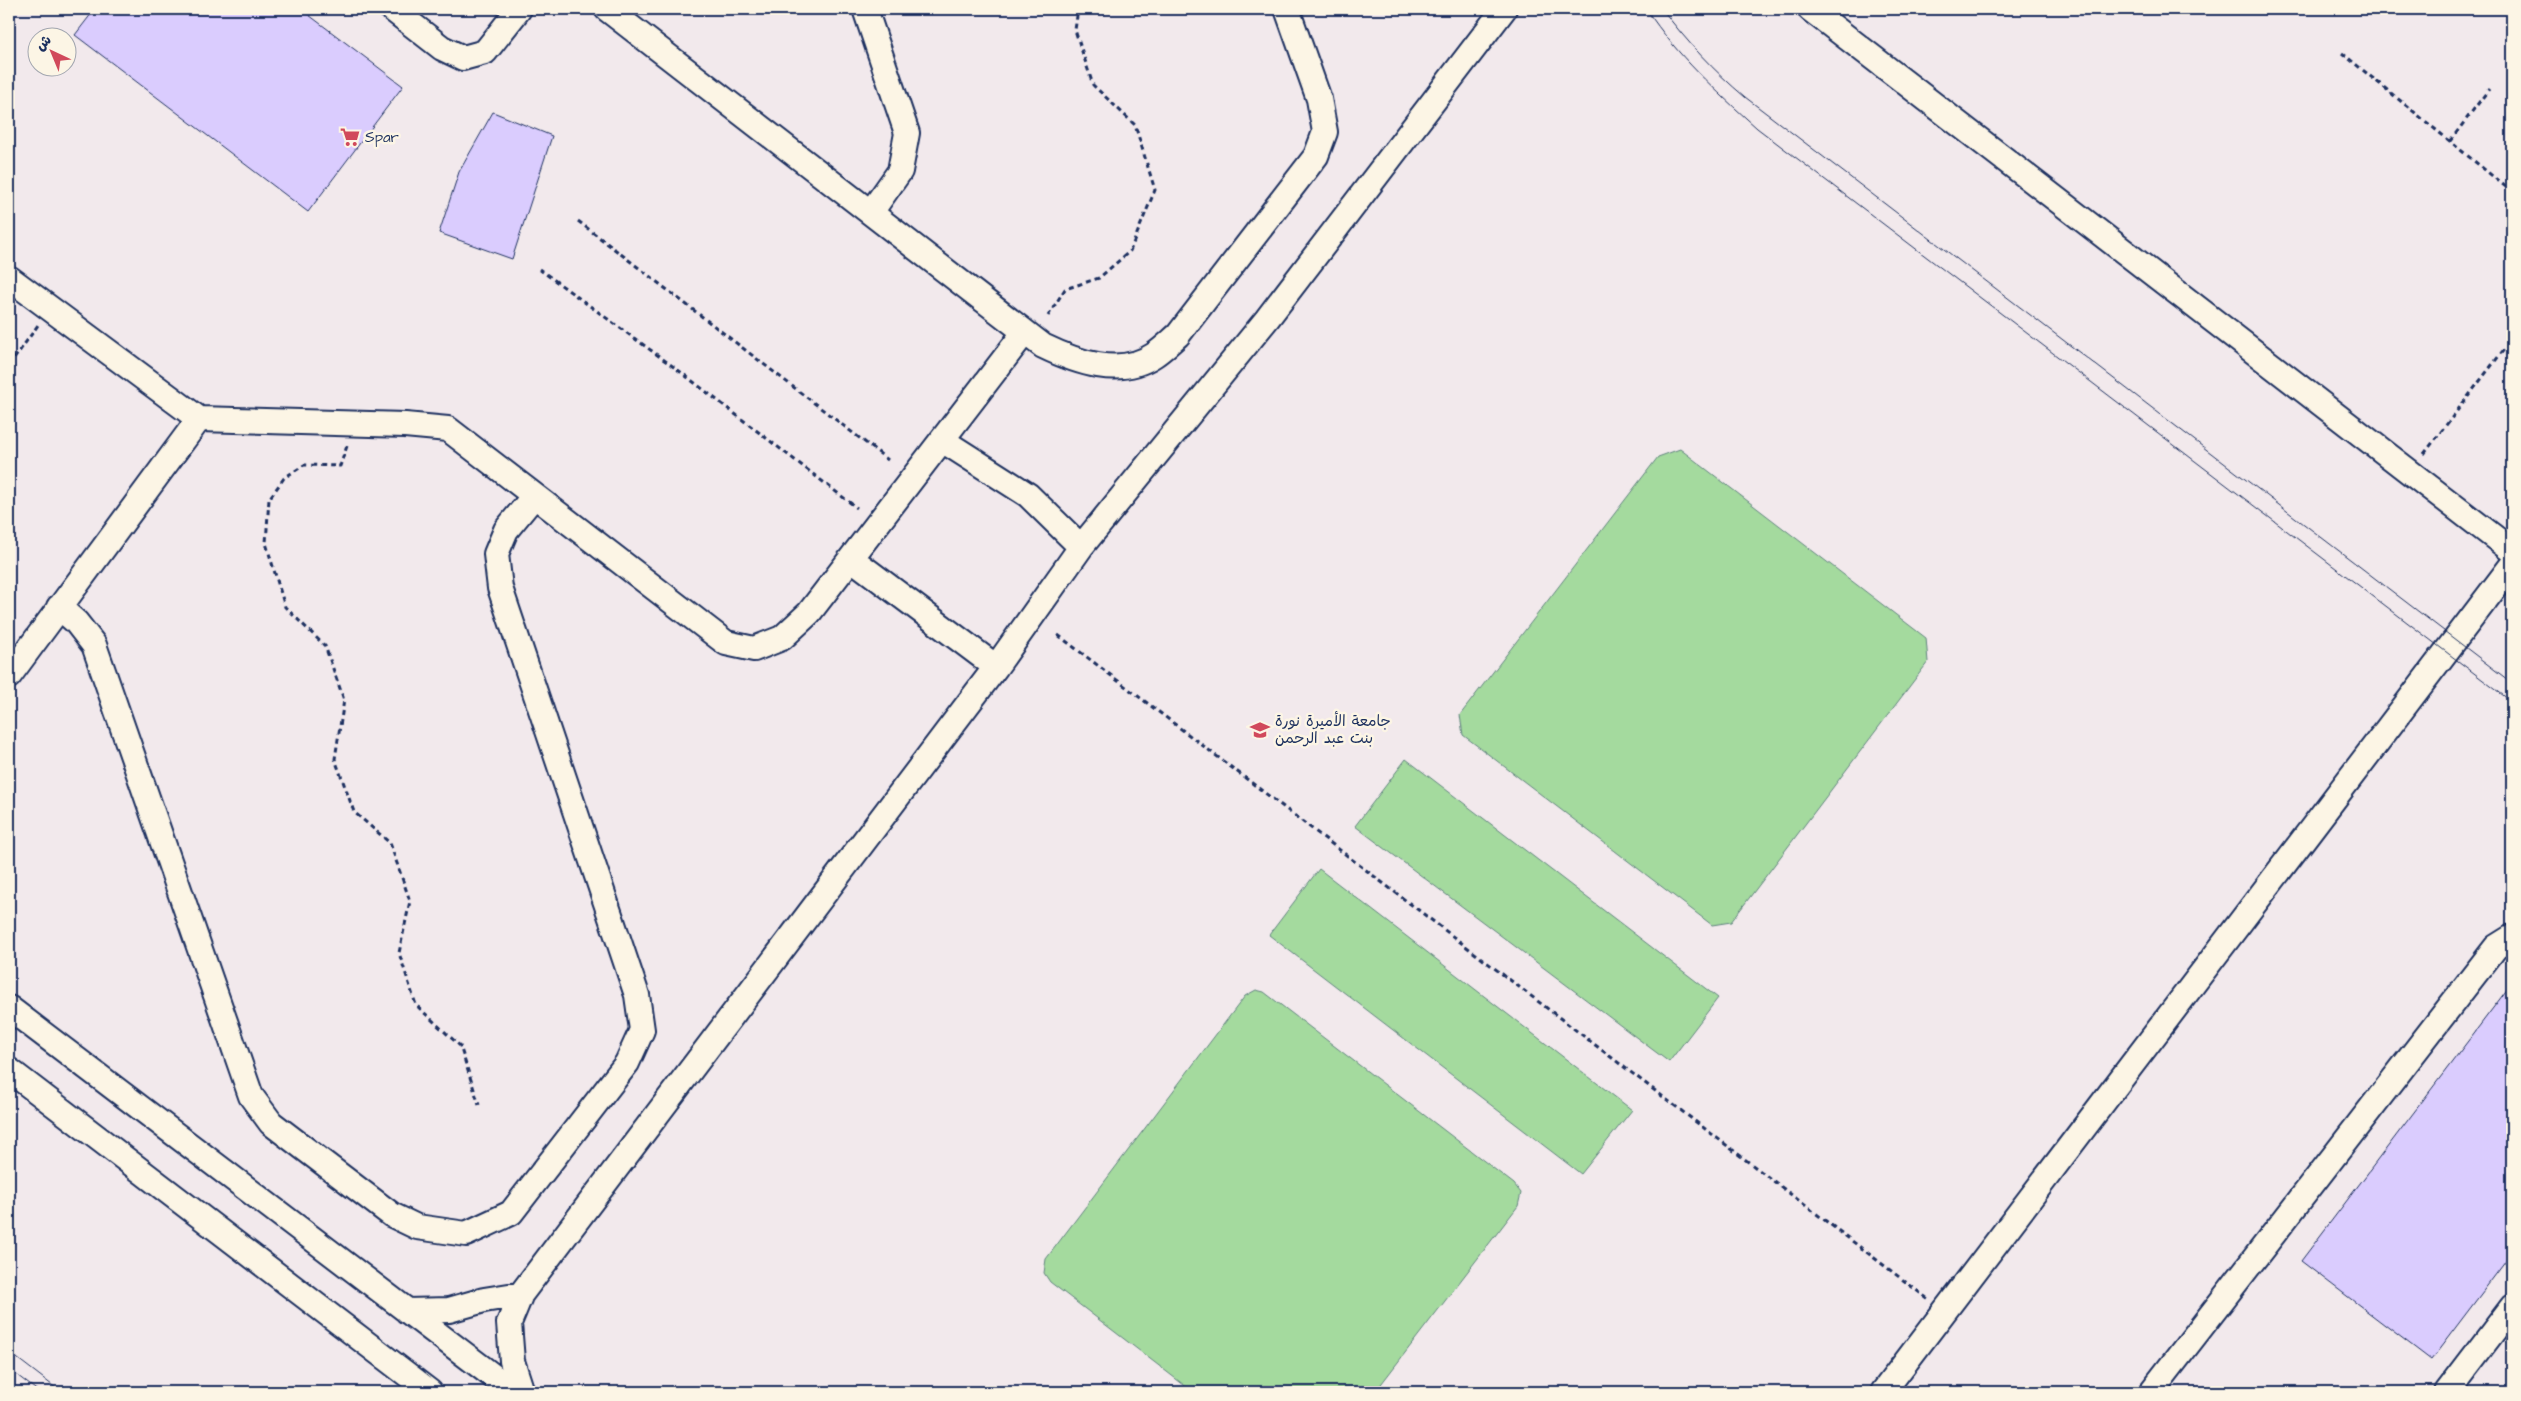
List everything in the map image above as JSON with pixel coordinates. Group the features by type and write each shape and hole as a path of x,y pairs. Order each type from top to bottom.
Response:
{"street":[{"path":"392,9 442,48 463,58 485,52 519,9"},
{"path":"607,9 871,212 1024,333 1043,346 1070,359 1098,365 1126,366 1154,356 1178,335 1316,156 1325,132 1319,100 1288,9"},
{"path":"865,9 907,134 900,171 871,212"},
{"path":"522,1392 512,1361 509,1322 521,1294 996,667 1081,547 1267,319 1504,9"},
{"path":"1810,9 2512,551"},
{"path":"9,278 199,419 405,425 448,429 726,643 754,649 782,638 809,613 1024,333"},
{"path":"9,676 199,419"},
{"path":"942,440 1017,506 1081,547"},
{"path":"60,607 76,622 94,645 251,1096 271,1123 392,1215 417,1228 466,1234 511,1213 627,1063 642,1030 637,995 500,588 496,554 506,530 534,496"},
{"path":"852,559 996,667"},
{"path":"1883,1392 2512,565"},
{"path":"2151,1392 2496,947 2512,938"},
{"path":"9,1008 514,1392"},
{"path":"9,1070 430,1392"},
{"path":"407,1311 449,1310 484,1300 521,1294"},
{"path":"2447,1392 2512,1307"}],"path":[{"path":"1048,316 1065,289 1099,278 1130,252 1155,190 1135,125 1094,85 1075,30 1078,9"},
{"path":"2342,53 2512,192"},
{"path":"2450,141 2489,89"},
{"path":"578,221 888,460"},
{"path":"539,269 678,370 857,508"},
{"path":"9,366 39,322"},
{"path":"2410,472 2512,339"},
{"path":"347,446 340,466 304,465 284,478 269,499 266,543 285,607 325,646 344,700 335,758 354,812 390,843 410,901 399,952 416,1005 460,1046 479,1105"},
{"path":"1058,635 1945,1312"}],"shaded area":[{"name":"جامعة الأميرة نورة بنت عبد الرحمن","path":"9,9 2512,9 2512,1392 9,1392"}],"green space":[{"path":"1680,449 1926,638 1928,662 1731,922 1712,925 1463,735 1460,715 1658,457"},
{"path":"1406,759 1718,998 1669,1062 1355,826"},
{"path":"1319,869 1632,1110 1581,1174 1269,935"},
{"path":"1256,990 1264,992 1514,1184 1521,1193 1518,1206 1375,1392 1193,1392 1050,1282 1044,1273 1046,1259 1245,996"}],"building":[{"path":"95,9 301,9 403,86 308,212 78,37 78,31"},
{"path":"493,112 552,136 512,259 439,233 459,172"},
{"path":"2512,983 2512,1253 2431,1360 2301,1261"}],"tram line":[{"path":"1646,9 1658,27 1684,58 1757,128 2512,702"},
{"path":"1662,9 1701,55 1745,97 2512,683"},
{"path":"9,1352 61,1392"},
{"path":"9,1369 39,1392"}],"place":[{"name":"Spar","path":"350,137"},
{"name":"جامعة الأميرة نورة بنت عبد الرحمن","path":"1260,730"}]}
